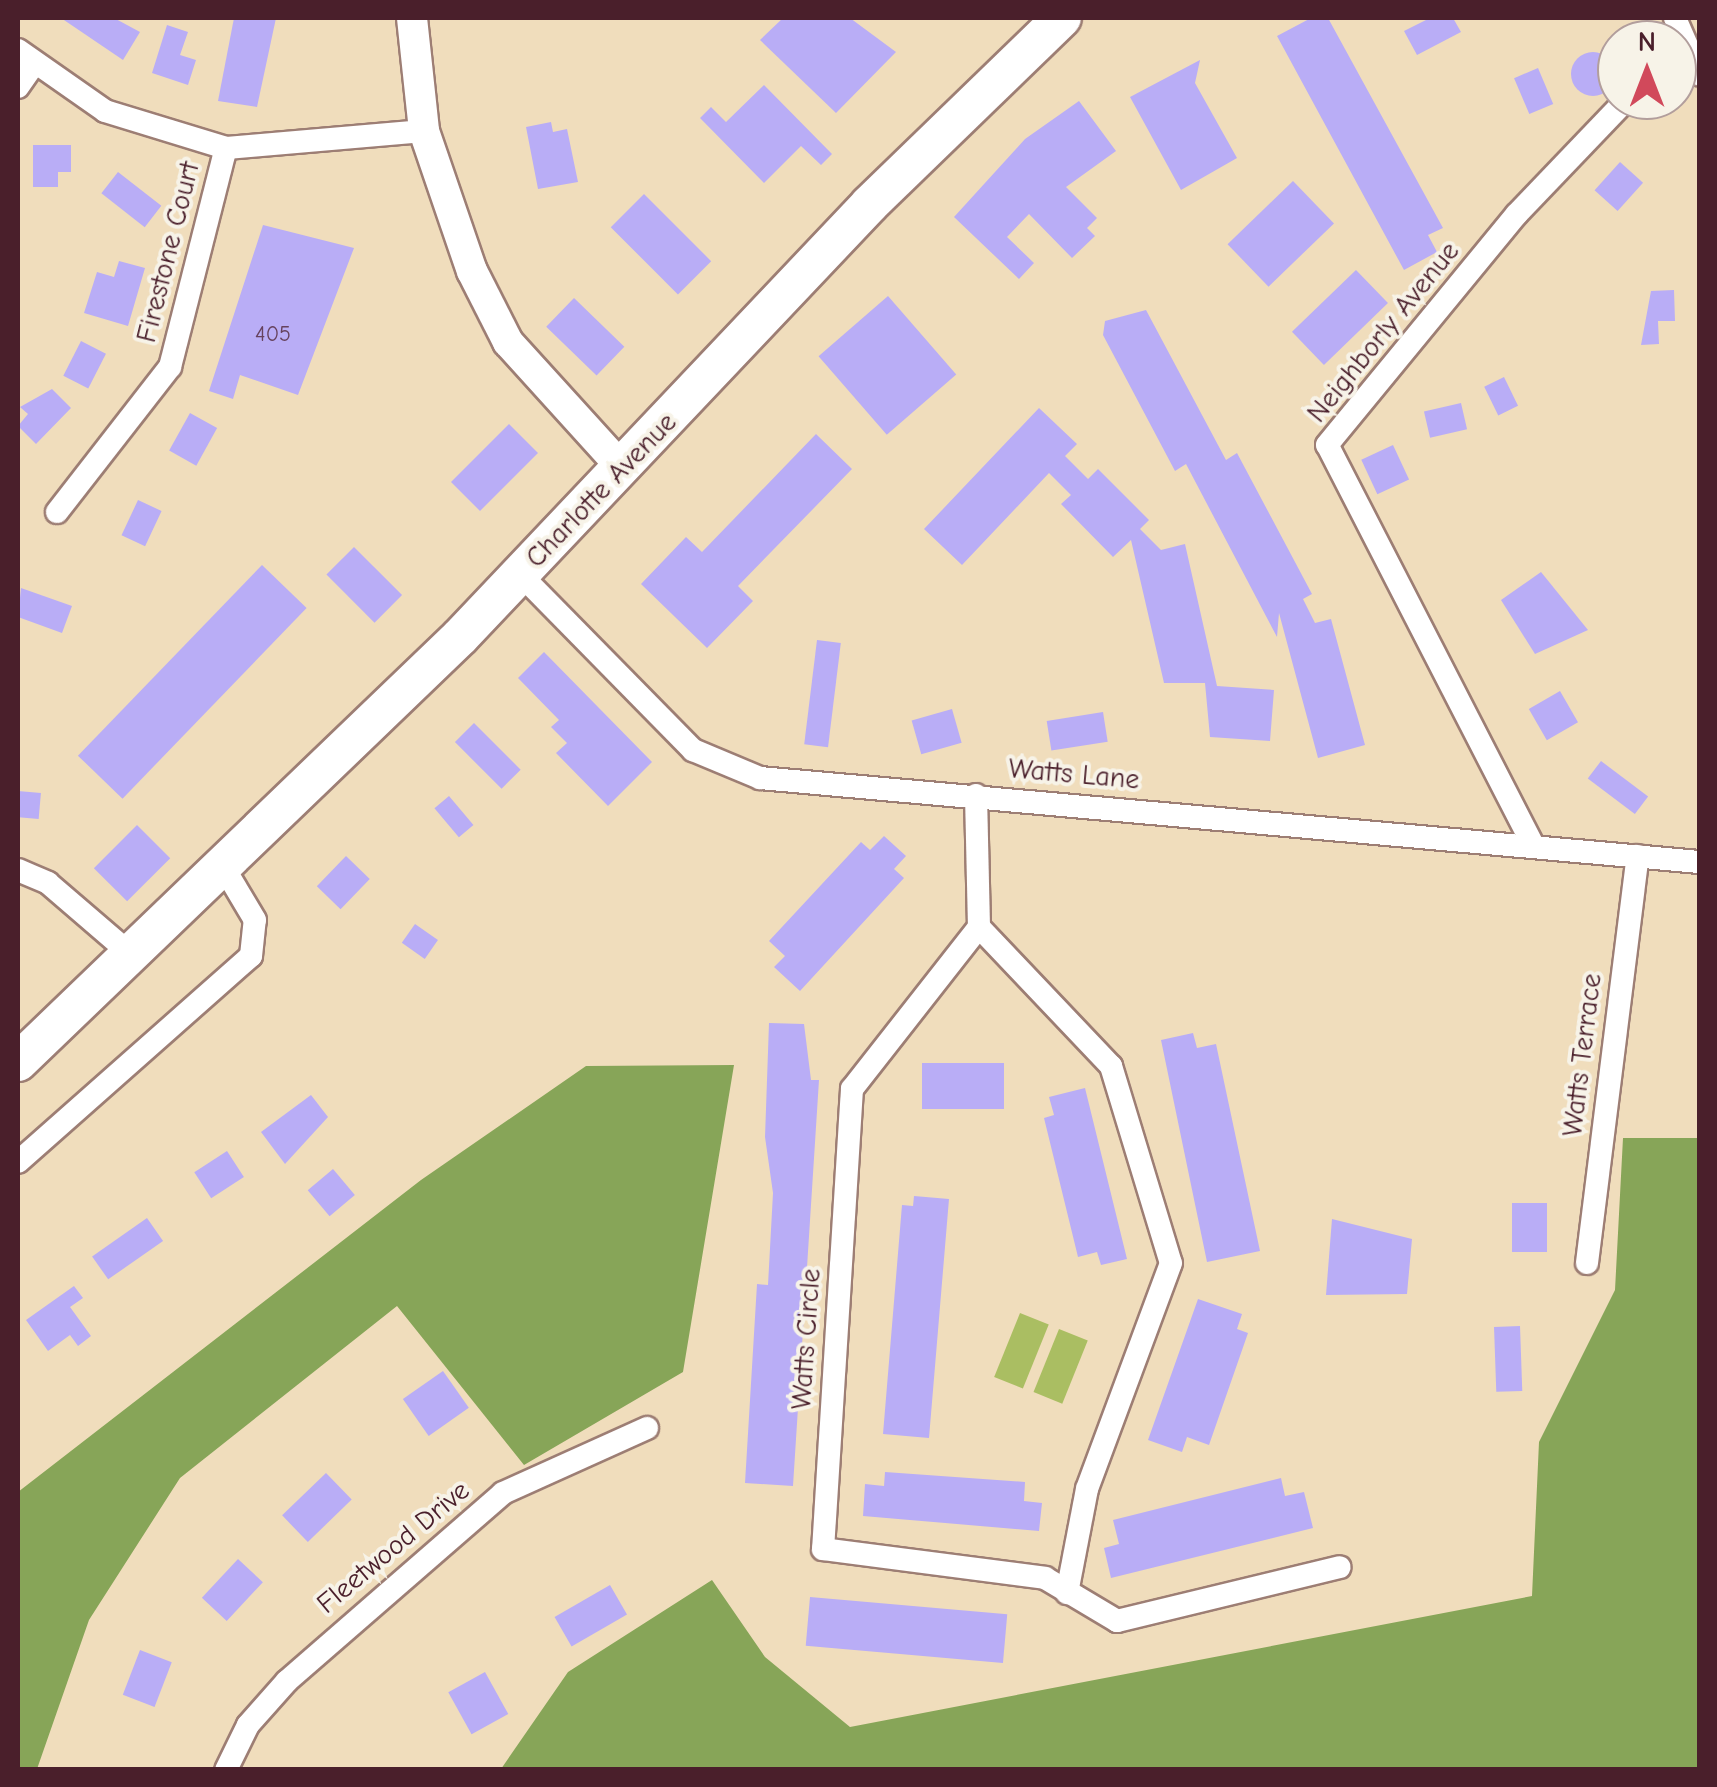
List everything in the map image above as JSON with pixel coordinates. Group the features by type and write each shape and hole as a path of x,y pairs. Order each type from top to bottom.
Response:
{"main road":[{"name":"Charlotte Avenue","path":"18,1062 134,957 520,574 870,204 1062,18"}],"street":[{"path":"412,18 424,131 452,228 508,342 623,469"},
{"path":"18,86 26,57 105,111 226,148 424,131"},
{"name":"Neighborly Avenue","path":"1534,847 1327,445 1517,214 1607,120"},
{"name":"Firestone Court","path":"57,512 170,367 226,148"},
{"name":"Watts Lane","path":"520,574 693,750 760,778 976,794 1700,862"},
{"path":"976,794 980,927 1111,1066 1171,1263 1087,1488 1067,1592"},
{"name":"Watts Terrace","path":"1587,1262 1638,856"},
{"path":"18,1162 251,956 254,920 224,868"},
{"path":"20,874 134,957"},
{"name":"Watts Circle","path":"980,927 852,1088 823,1549 1044,1578 1116,1621 1145,1621 1340,1566"},
{"name":"Fleetwood Drive","path":"226,1770 248,1725 287,1681 503,1493 647,1428"}],"green space":[{"path":"734,1065 683,1372 524,1465 397,1306 180,1478 89,1620 37,1769 18,1769 18,1492 421,1180 586,1066"},
{"path":"1623,1138 1699,1138 1699,1769 501,1769 568,1672 712,1580 765,1657 850,1727 1532,1596 1539,1442 1615,1290"},
{"path":"1020,1313 1049,1325 1023,1389 994,1377"},
{"path":"1059,1329 1088,1341 1062,1404 1034,1392"}],"building":[{"path":"61,18 114,18 140,32 123,60"},
{"path":"234,18 276,18 257,107 218,101"},
{"path":"783,18 850,18 896,52 836,113 760,40"},
{"path":"1311,18 1328,18 1443,228 1428,235 1437,252 1404,270 1277,36"},
{"path":"1430,18 1453,18 1461,32 1417,55 1404,31"},
{"path":"167,25 188,32 180,55 196,60 188,85 152,73"},
{"path":"1597,53 1597,95 1593,96 1578,89 1571,74 1578,59"},
{"path":"1200,60 1195,83 1237,158 1181,190 1130,97"},
{"path":"1538,68 1553,104 1529,114 1514,78"},
{"path":"764,85 832,154 821,165 801,146 764,183 700,118 711,107 726,122"},
{"path":"1079,101 1116,151 1066,187 1097,218 1087,228 1095,236 1072,258 1029,214 1007,237 1034,263 1019,279 954,217 1025,139"},
{"path":"551,122 553,132 567,129 578,182 538,189 526,127"},
{"path":"33,145 71,145 71,172 58,172 58,187 33,187"},
{"path":"1620,162 1643,183 1618,211 1595,190"},
{"path":"118,172 161,206 145,227 101,193"},
{"path":"1293,181 1334,223 1269,287 1228,244"},
{"path":"644,194 711,261 678,294 611,227"},
{"path":"263,225 354,248 298,395 240,375 233,399 209,391"},
{"path":"119,261 145,268 128,326 84,313 97,272 114,277"},
{"path":"1356,270 1388,303 1324,365 1292,332"},
{"path":"1674,290 1675,321 1658,321 1659,344 1641,345 1651,291"},
{"path":"888,296 956,374 887,435 819,356"},
{"path":"574,298 624,347 597,375 546,327"},
{"path":"1146,310 1226,460 1237,453 1312,594 1303,599 1315,623 1331,619 1365,745 1318,758 1279,613 1277,637 1186,464 1175,471 1103,335 1105,321"},
{"path":"81,341 106,354 88,388 63,376"},
{"path":"1504,377 1518,406 1498,415 1484,387"},
{"path":"52,389 71,408 36,444 18,426 28,414 20,407"},
{"path":"1461,403 1467,429 1430,438 1424,412"},
{"path":"1039,408 1077,444 1065,456 1088,479 1098,469 1149,520 1140,529 1161,550 1185,544 1217,686 1274,690 1270,741 1210,737 1205,683 1164,683 1131,540 1113,557 1061,504 1071,495 1049,473 962,565 924,529"},
{"path":"190,413 217,428 196,466 169,451"},
{"path":"509,424 538,453 480,511 451,482"},
{"path":"816,434 852,469 738,586 753,601 707,648 641,584 686,537 702,552"},
{"path":"1393,445 1409,479 1377,494 1361,460"},
{"path":"138,500 162,511 145,546 122,535"},
{"path":"354,547 402,595 375,623 326,575"},
{"path":"262,565 307,608 123,799 78,756"},
{"path":"1541,572 1588,630 1535,654 1501,600"},
{"path":"21,588 72,606 62,633 18,617"},
{"path":"817,640 841,643 828,747 804,744"},
{"path":"544,652 652,762 608,806 556,753 567,743 551,727 559,720 518,678"},
{"path":"1560,691 1578,722 1547,740 1529,709"},
{"path":"952,709 962,743 921,754 912,721"},
{"path":"1103,712 1108,742 1051,751 1047,721"},
{"path":"474,723 521,770 502,789 455,742"},
{"path":"1601,761 1648,797 1635,814 1588,779"},
{"path":"18,791 41,793 39,819 18,817"},
{"path":"449,796 473,825 459,837 434,808"},
{"path":"137,825 170,858 127,901 94,868"},
{"path":"884,836 906,856 894,869 904,878 800,991 774,967 785,956 769,941 861,842 870,850"},
{"path":"346,856 370,879 341,909 317,886"},
{"path":"415,924 438,940 425,959 402,943"},
{"path":"769,1023 804,1024 811,1080 819,1080 793,1486 745,1483 757,1284 768,1285 773,1193 765,1137"},
{"path":"1193,1033 1197,1048 1216,1044 1260,1251 1207,1262 1161,1040"},
{"path":"922,1063 1004,1063 1004,1109 922,1109"},
{"path":"1085,1088 1127,1259 1101,1265 1097,1252 1078,1257 1044,1118 1054,1115 1049,1097"},
{"path":"311,1095 328,1117 285,1164 261,1132"},
{"path":"227,1151 244,1177 211,1198 194,1172"},
{"path":"333,1169 355,1195 330,1216 308,1190"},
{"path":"914,1196 949,1199 929,1438 883,1434 902,1205 913,1206"},
{"path":"1512,1203 1547,1203 1547,1252 1512,1252"},
{"path":"147,1218 163,1241 108,1279 92,1256"},
{"path":"1332,1219 1412,1239 1407,1294 1326,1295"},
{"path":"74,1286 83,1298 70,1307 91,1336 78,1346 70,1335 48,1351 26,1320"},
{"path":"1198,1299 1242,1314 1237,1329 1248,1333 1209,1445 1187,1437 1182,1452 1148,1440"},
{"path":"1520,1326 1522,1391 1496,1392 1494,1327"},
{"path":"443,1371 469,1408 429,1436 403,1399"},
{"path":"885,1472 1025,1482 1024,1501 1042,1503 1039,1531 863,1516 865,1484 884,1486"},
{"path":"326,1473 352,1500 308,1542 282,1515"},
{"path":"1281,1478 1285,1496 1304,1492 1313,1528 1111,1578 1104,1548 1119,1544 1113,1520"},
{"path":"238,1559 263,1582 227,1621 202,1598"},
{"path":"610,1585 627,1614 572,1646 555,1617"},
{"path":"810,1597 1007,1614 1003,1663 806,1646"},
{"path":"140,1650 172,1662 155,1707 123,1695"},
{"path":"485,1672 508,1714 472,1734 448,1692"}]}
